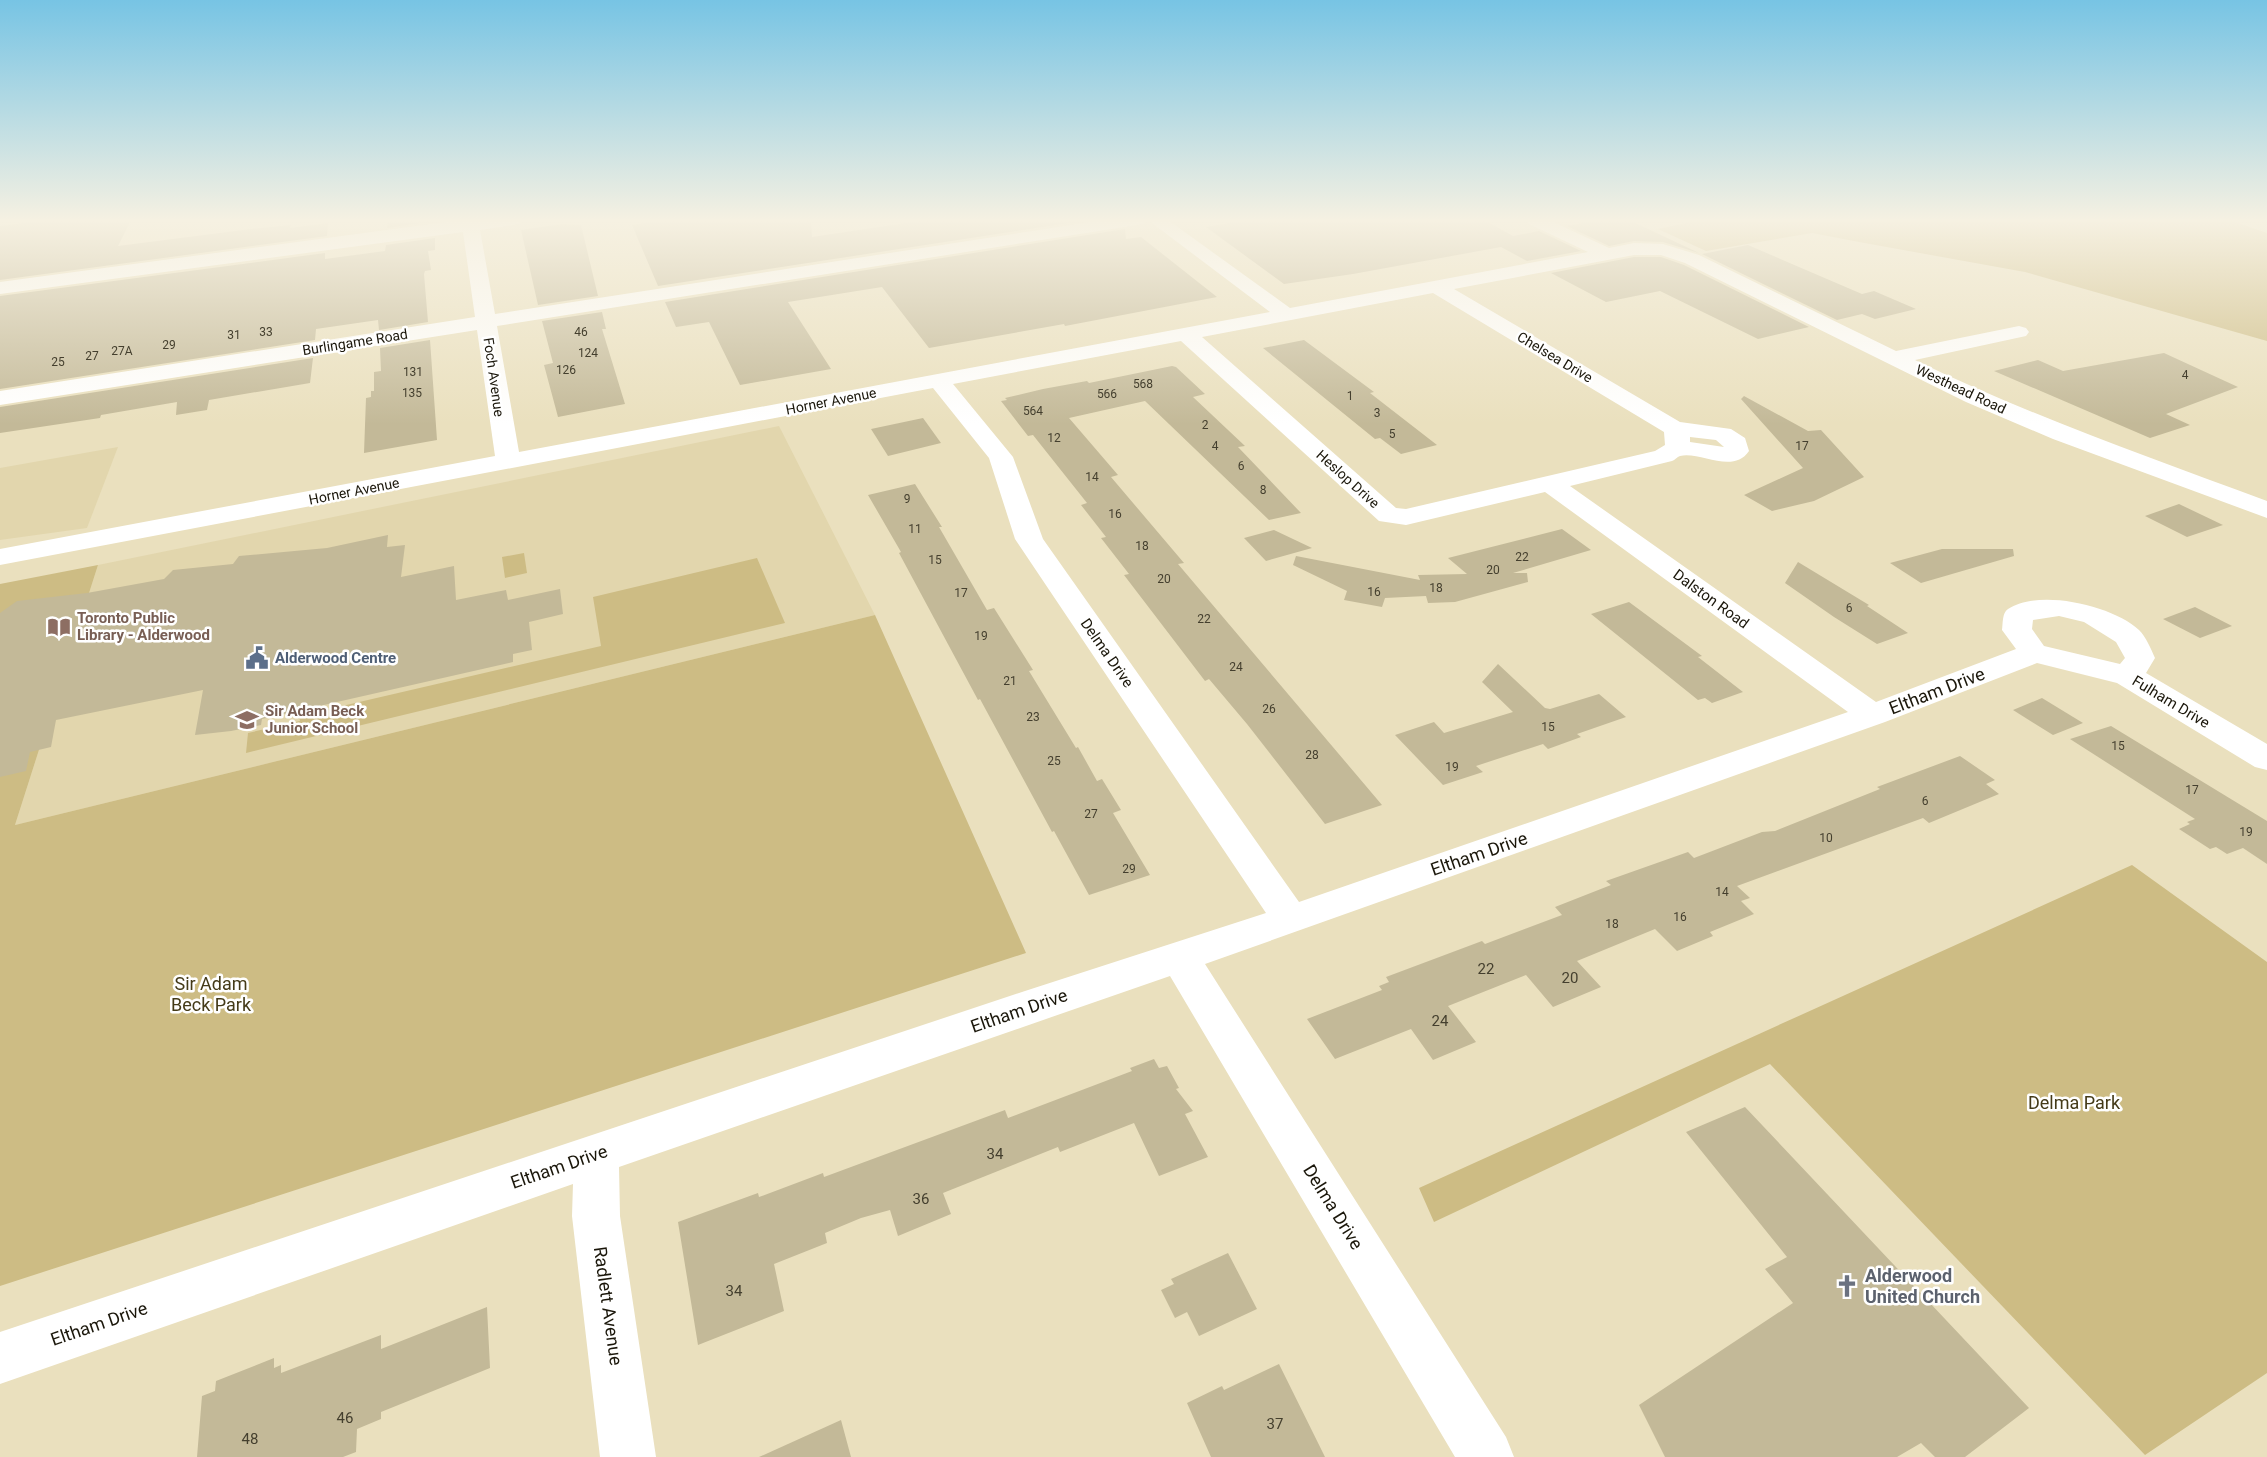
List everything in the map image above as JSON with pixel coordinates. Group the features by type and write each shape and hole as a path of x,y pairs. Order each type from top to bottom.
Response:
{"street":[{"name":"Foch Avenue","path":"481,288 508,462"},
{"name":"Burlingame Road","path":"0,398 699,288"},
{"path":"1250,288 1286,314"},
{"name":"Horner Avenue","path":"0,557 1425,288"},
{"name":"Chelsea Drive","path":"1439,288 1676,438 1663,456 1549,483"},
{"name":"Westhead Road","path":"1751,288 1974,397 2061,434 2267,510"},
{"path":"1892,358 2019,332"},
{"name":"Heslop Drive","path":"1185,333 1388,515 1406,517 1549,483"},
{"name":"Delma Drive","path":"938,380 1001,457 1029,538 1291,920"},
{"name":"Dalston Road","path":"1549,483 1873,715"},
{"path":"2052,657 2017,630 2018,615 2040,608 2060,607 2094,616 2128,636 2140,658 2128,676"},
{"name":"Eltham Drive","path":"0,1358 1291,920 1873,715 2052,657"},
{"name":"Fulham Drive","path":"2052,657 2128,676 2267,759"},
{"name":"Delma Drive","path":"1180,958 1486,1457"},
{"name":"Radlett Avenue","path":"596,1154 596,1216 628,1457"}],"shaded area":[{"name":"Sir Adam Beck Junior School","path":"779,426 875,615 15,825 98,565"},
{"path":"118,447 87,528 0,540 0,468"}],"green space":[{"path":"2081,288 2267,288 2267,341"},
{"path":"524,553 527,573 505,578 502,557"},
{"path":"757,558 785,623 246,753 248,733 300,721 299,716 601,646 593,597"},
{"name":"Sir Adam Beck Park","path":"98,565 15,825 875,615 1026,953 0,1286 0,584"},
{"name":"Delma Park","path":"2132,865 2267,962 2267,1373 2145,1455 1770,1064 1434,1222 1419,1188"}],"building":[{"path":"61,288 425,288 428,322 379,330 378,320 316,329 315,340 0,389 0,296"},
{"path":"534,288 596,288 598,296 538,305"},
{"path":"753,288 876,288 788,302 831,369 740,385 709,322 676,327 665,302"},
{"path":"883,288 1206,288 1217,297 1065,326 1064,324 929,348"},
{"path":"1579,288 1730,288 1809,327 1758,339 1660,291 1606,302"},
{"path":"1772,288 1848,288 1862,294 1874,291 1916,309 1875,319 1862,314 1837,320"},
{"path":"602,312 606,329 602,329 625,404 558,417 544,365 553,363 542,321"},
{"path":"430,340 437,440 364,453 366,398 371,397 371,391 374,391 374,372 381,371 380,348"},
{"path":"1304,340 1374,392 1370,393 1437,445 1401,454 1380,438 1375,439 1263,348"},
{"path":"2164,353 2238,387 2166,414 2190,425 2150,438 1994,371 2038,360 2063,371"},
{"path":"313,358 310,383 209,400 207,410 176,415 177,402 101,415 100,418 0,433 0,407"},
{"path":"1176,367 1205,394 1193,397 1245,446 1238,447 1301,513 1269,520 1145,401 1069,418 1118,475 1111,477 1184,563 1178,564 1382,805 1325,824 1247,724 1209,679 1205,681 1124,575 1129,574 1101,538 1106,537 1081,505 1087,503 1033,435 1028,436 1001,401 1043,389 1087,381 1089,383"},
{"path":"1744,396 1808,431 1821,430 1864,477 1814,501 1772,511 1744,495 1803,468 1741,399"},
{"path":"923,418 941,443 888,456 871,429"},
{"path":"915,484 942,527 939,527 987,610 994,608 1033,670 1029,671 1076,748 1078,747 1097,781 1102,779 1121,810 1113,813 1150,875 1089,895 980,699 978,700 899,553 901,552 868,495"},
{"path":"2179,504 2223,525 2187,537 2145,516"},
{"path":"1562,529 1591,550 1513,573 1527,573 1528,582 1455,602 1428,603 1426,596 1385,598 1382,607 1344,600 1347,591 1293,565 1296,556 1420,580 1418,575 1467,574 1448,558"},
{"path":"1274,530 1312,548 1266,561 1244,538"},
{"name":"Alderwood Centre","path":"388,535 387,547 405,545 401,577 454,566 456,600 506,590 508,600 560,589 563,614 529,622 532,650 513,654 513,662 262,719 261,725 195,735 203,690 56,720 51,747 30,752 26,771 0,777 0,613 17,601 87,593 164,579 173,570 233,564 239,556 327,548"},
{"path":"1942,549 2013,549 2014,556 1921,583 1890,563"},
{"path":"1798,562 1869,605 1867,606 1908,633 1877,644 1834,617 1785,583"},
{"path":"1629,602 1702,656 1698,657 1743,692 1712,703 1705,698 1698,700 1591,614"},
{"path":"2195,607 2232,626 2200,638 2163,619"},
{"path":"1498,664 1545,708 1550,709 1599,694 1626,717 1577,734 1581,737 1548,749 1543,744 1476,766 1483,772 1443,785 1395,735 1434,722 1444,733 1513,712 1482,682"},
{"path":"2042,698 2083,723 2053,735 2013,710"},
{"path":"2111,726 2267,821 2267,864 2243,848 2227,854 2216,847 2210,849 2179,829 2195,819 2070,739"},
{"path":"1960,756 1995,780 1986,784 1999,794 1929,823 1923,818 1737,886 1750,898 1741,901 1754,914 1710,932 1713,936 1677,951 1655,929 1577,961 1601,987 1553,1007 1526,975 1448,1006 1476,1042 1433,1060 1411,1029 1335,1059 1307,1019 1382,990 1379,986 1389,982 1386,977 1482,941 1485,944 1562,915 1555,907 1611,885 1606,881 1688,852 1694,858 1762,832 1775,831 1880,789 1877,787"},
{"path":"1154,1059 1159,1068 1167,1066 1179,1088 1176,1089 1193,1111 1185,1114 1208,1157 1159,1176 1134,1123 1060,1152 1058,1147 943,1193 951,1214 898,1236 890,1210 861,1218 825,1233 827,1243 774,1264 784,1311 698,1345 678,1222 758,1193 759,1197 823,1173 824,1177 1005,1110 1008,1118 1132,1071 1130,1068"},
{"name":"Alderwood United Church","path":"1745,1107 2029,1408 1965,1457 1935,1457 1921,1443 1897,1457 1665,1457 1639,1405 1793,1303 1765,1269 1787,1257 1686,1132"},
{"path":"1228,1253 1257,1309 1199,1336 1187,1312 1175,1318 1161,1290 1174,1284 1171,1279"},
{"path":"487,1307 490,1368 381,1412 381,1419 357,1429 356,1452 343,1457 197,1457 202,1396 215,1391 216,1381 274,1358 274,1368 281,1365 281,1373 381,1335 381,1349"},
{"path":"1279,1364 1325,1457 1211,1457 1187,1403 1222,1386 1224,1390"},
{"path":"841,1420 851,1457 759,1457"}],"place":[{"name":"Toronto Public Library - Alderwood","path":"59,627"},
{"name":"Alderwood Centre","path":"257,658"},
{"name":"Sir Adam Beck Junior School","path":"247,720"},
{"name":"Alderwood United Church","path":"1847,1286"}]}
